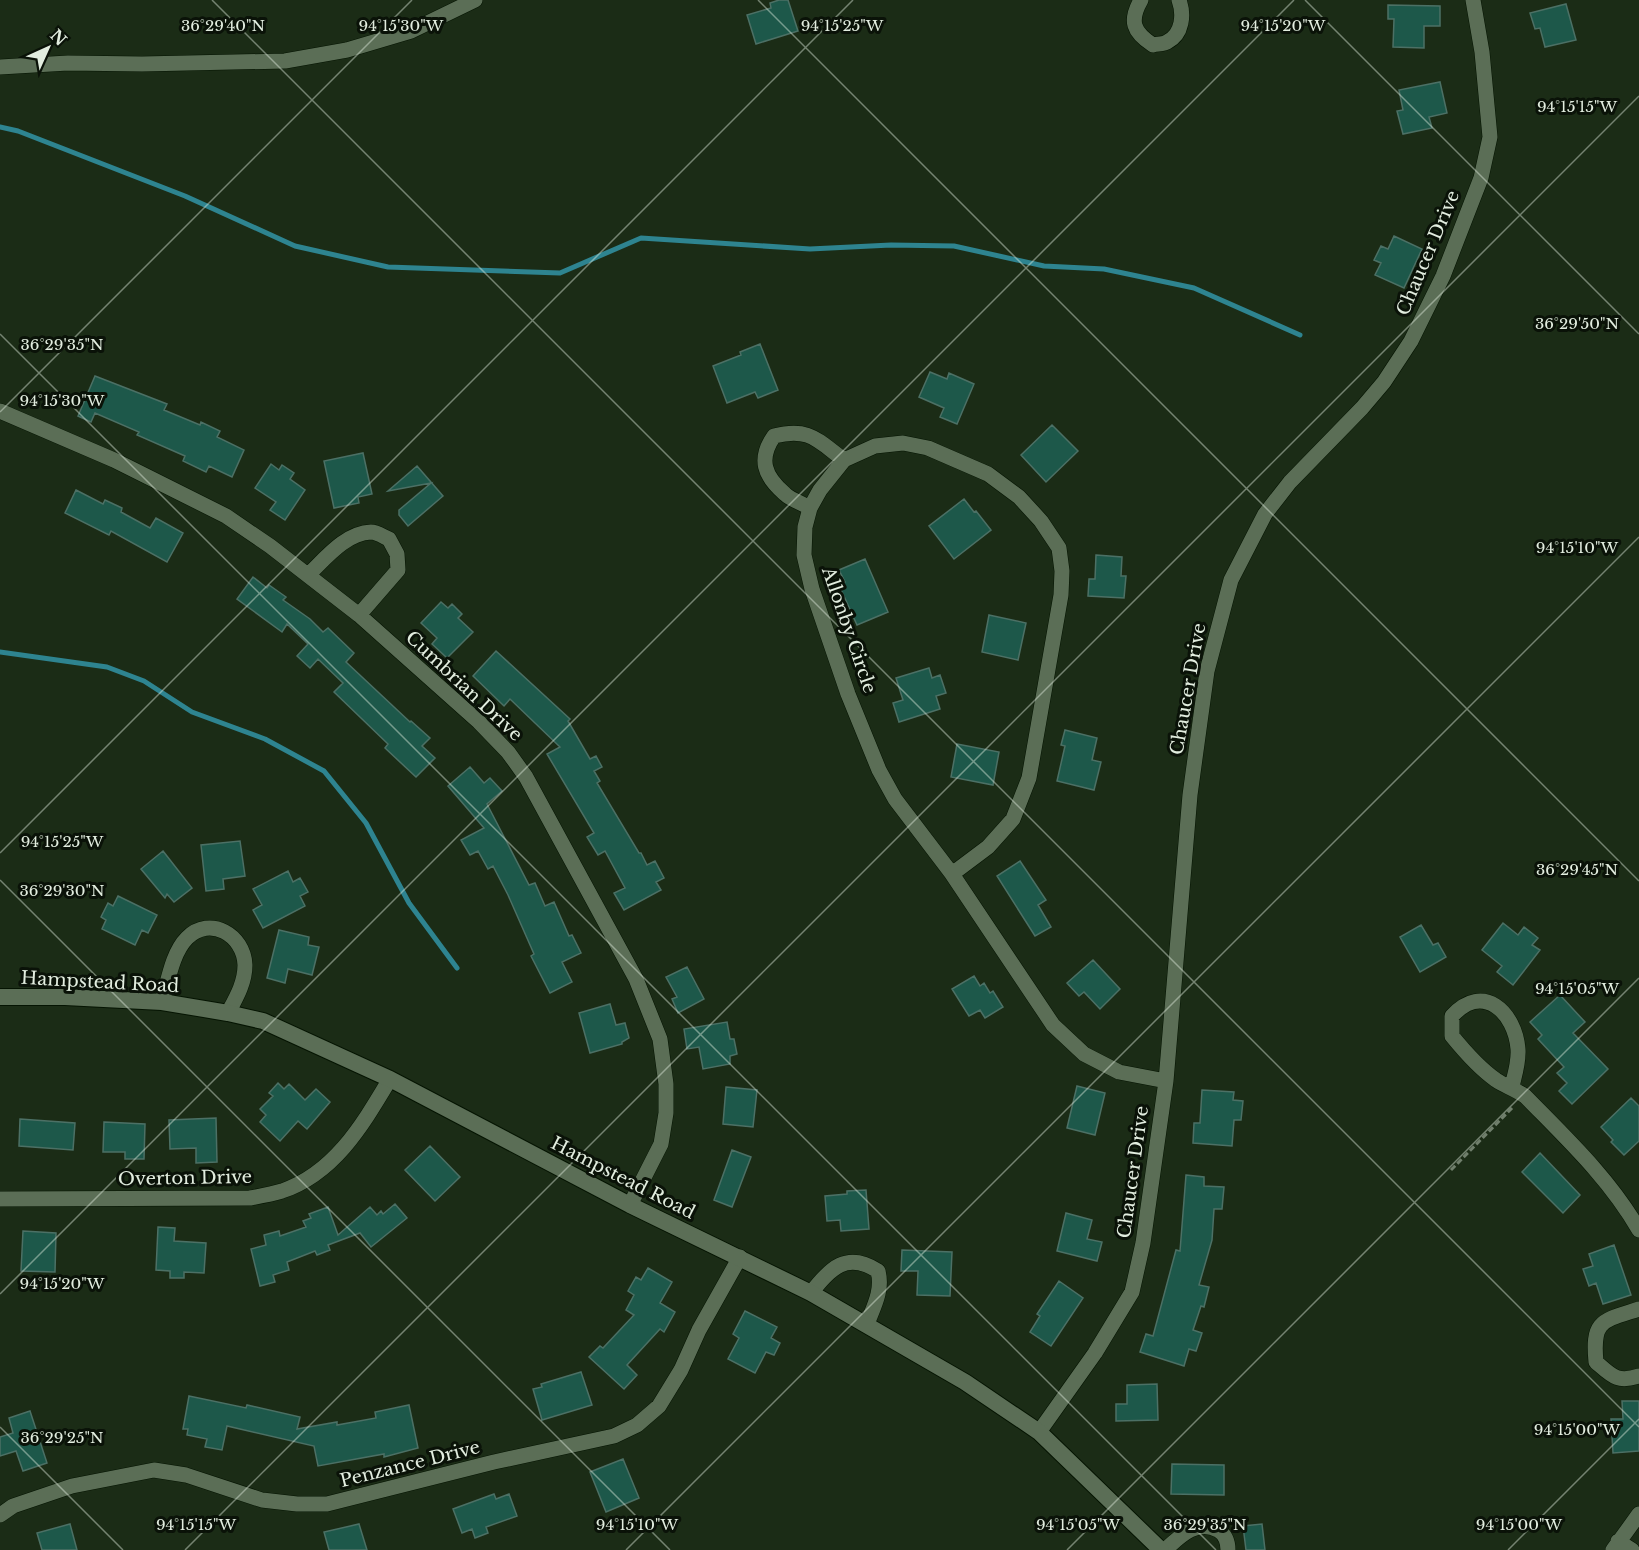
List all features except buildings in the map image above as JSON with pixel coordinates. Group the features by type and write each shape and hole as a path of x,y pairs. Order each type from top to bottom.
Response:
{"street":[{"path":"0,67 68,63 285,61 347,50 411,31 475,0"},
{"path":"1142,0 1134,12 1135,28 1142,38 1153,45 1167,42 1180,30 1183,11 1179,0"},
{"name":"Chaucer Drive","path":"1038,1432 1095,1353 1132,1292 1143,1243 1166,1081 1190,795 1207,671 1231,580 1266,514 1290,482 1384,382 1411,341 1443,276 1480,178 1490,137 1482,52 1473,0"},
{"name":"Cumbrian Drive","path":"0,411 114,460 226,516 270,546 359,615 479,722 508,752 526,777 636,979 660,1039 666,1084 666,1113 661,1144 630,1205"},
{"path":"810,508 786,495 772,479 764,462 766,448 774,436 802,432 844,460"},
{"name":"Allonby Circle","path":"952,874 988,847 1013,819 1029,778 1061,595 1062,571 1059,548 1041,521 1019,497 987,474 928,448 903,443 875,446 844,460 820,490 810,508 805,527 804,555 812,589 848,694 879,770 896,799 952,874 1053,1025 1084,1054 1101,1063 1119,1071 1166,1081"},
{"path":"308,575 351,537 372,532 389,538 397,554 398,570 384,589 359,615"},
{"path":"162,1002 177,952 187,938 202,928 219,928 234,937 242,950 245,965 241,986 228,1013"},
{"name":"Hampstead Road","path":"0,997 65,997 162,1002 228,1013 263,1021 390,1079 630,1205 811,1293 965,1382 1038,1432 1163,1550"},
{"path":"1512,1086 1518,1067 1518,1048 1513,1028 1501,1010 1486,1000 1471,1002 1460,1007 1452,1016 1452,1036 1471,1059 1497,1080 1512,1086 1525,1096 1600,1173 1629,1212 1639,1230"},
{"name":"Overton Drive","path":"0,1199 250,1198 283,1191 322,1170 359,1130 390,1079"},
{"name":"Penzance Drive","path":"0,1515 13,1506 72,1486 154,1470 186,1474 262,1500 297,1504 327,1504 494,1462 614,1436 637,1425 659,1406 681,1370 699,1330 740,1257"},
{"path":"811,1293 824,1275 835,1266 852,1262 867,1264 878,1271 881,1283 867,1324"},
{"path":"1639,1309 1607,1319 1599,1327 1594,1340 1596,1362 1612,1377 1627,1380 1639,1376"},
{"path":"1632,1550 1616,1546 1639,1514"},
{"path":"1163,1550 1179,1536 1195,1527 1210,1526 1221,1532 1228,1541 1228,1550"}],"path":[{"path":"1451,1170 1525,1096"}],"waterway":[{"path":"0,127 18,131 185,196 295,246 388,267 560,273 641,238 810,249 891,245 954,246 1044,266 1104,269 1194,288 1300,335"},
{"path":"0,652 107,667 144,681 192,712 265,739 324,771 366,823 409,903 457,968"}]}
